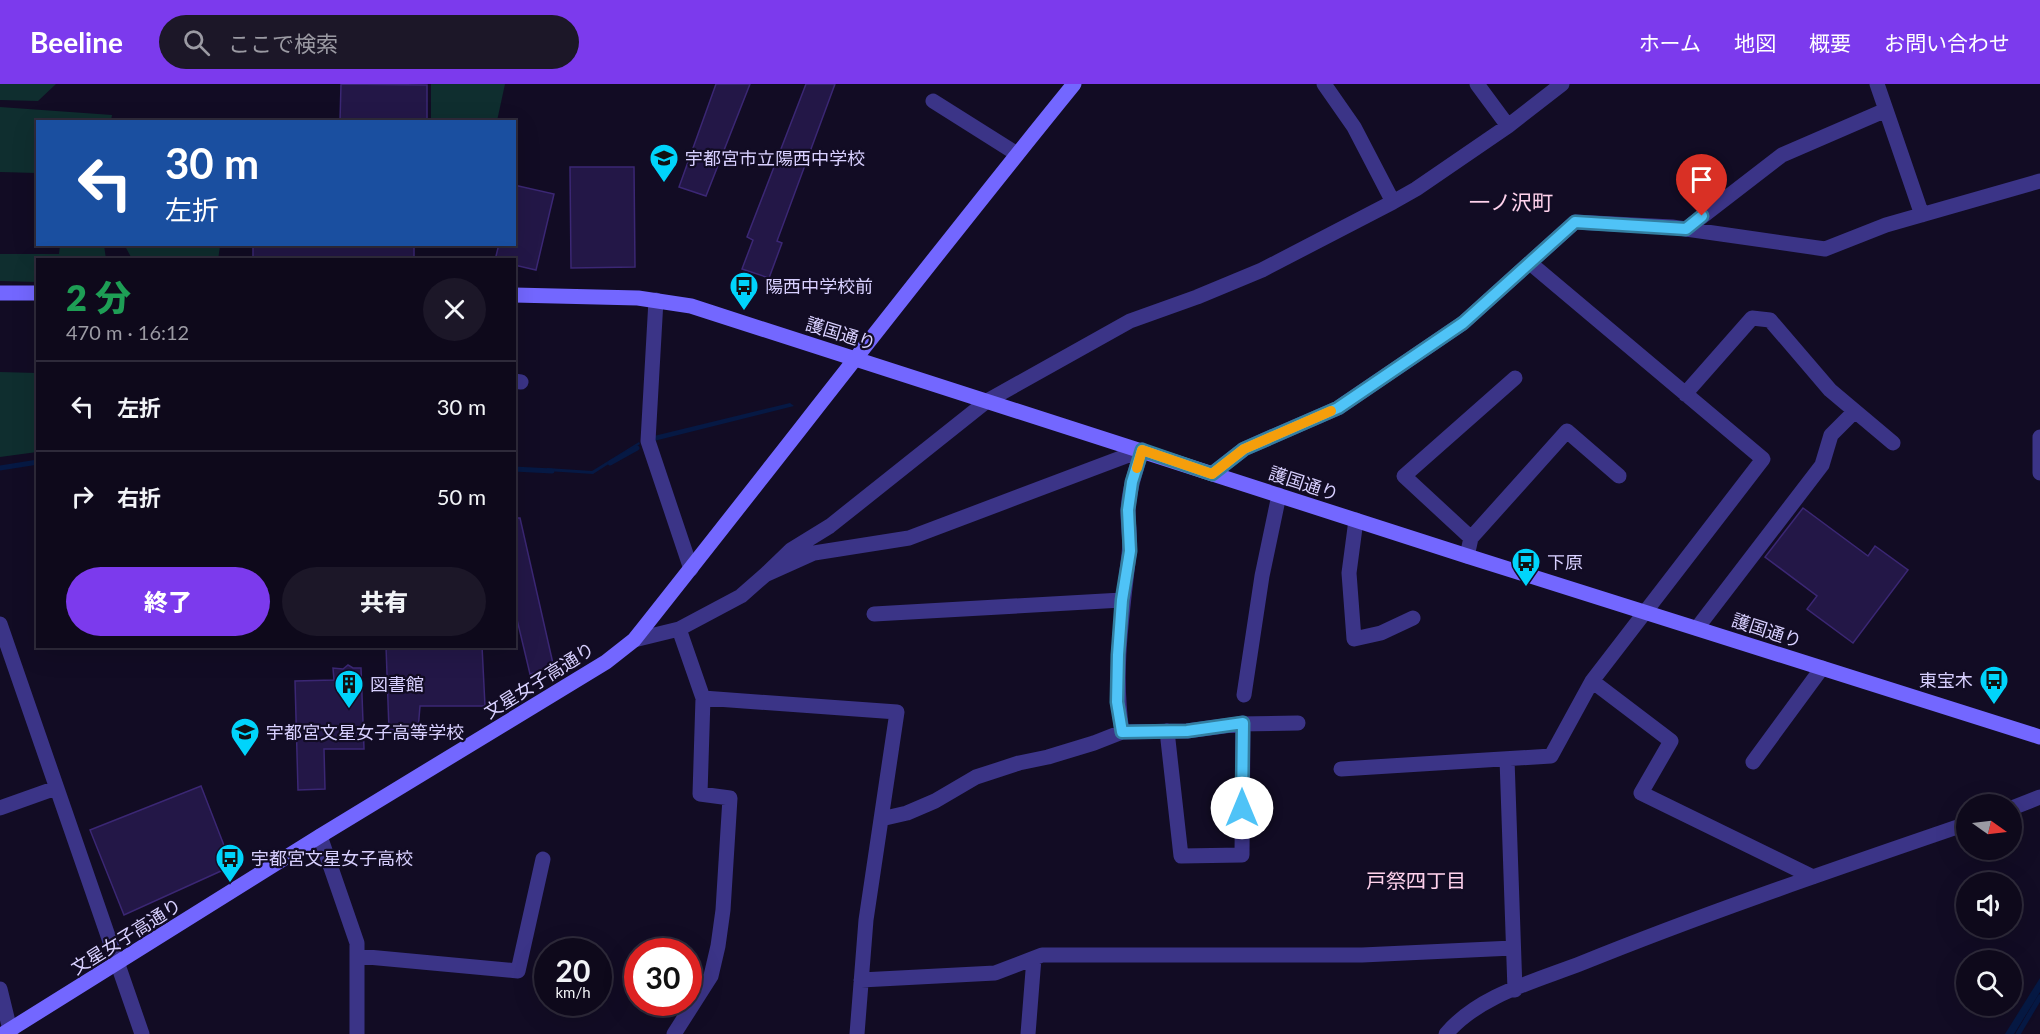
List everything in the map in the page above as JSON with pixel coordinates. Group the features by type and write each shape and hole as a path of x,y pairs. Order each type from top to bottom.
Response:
{"street":[{"name":"文星女子高通り","path":"8,1033 320,836 606,662 634,640 1074,84"},
{"path":"1324,84 1354,127 1393,202"},
{"path":"1477,84 1508,126"},
{"path":"634,640 679,629 741,596 791,550 831,526 987,401 1130,321 1262,270 1393,202 1416,189 1508,126 1562,84"},
{"path":"1877,84 1922,215"},
{"path":"933,101 1017,154"},
{"path":"1686,229 1782,155 1886,110"},
{"path":"1212,474 1244,449 1338,408 1463,323 1575,222 1686,229 1825,249 1886,225 2040,181"},
{"path":"1341,769 1551,756 1592,681 1763,459 1530,263"},
{"path":"0,292 36,293"},
{"name":"護国通り","path":"516,296 600,296 656,300 691,306 1467,556 2040,737"},
{"path":"656,300 648,441 691,569"},
{"path":"1685,394 1752,318 1770,320 1830,390 1893,443"},
{"path":"1471,538 1404,476 1515,378"},
{"path":"1697,628 1822,465 1831,435 1855,411"},
{"path":"1467,556 1471,538 1567,431 1619,476"},
{"path":"2040,437 2040,473"},
{"path":"765,575 814,553 909,538 1142,450"},
{"path":"1122,732 1117,702 1118,655 1122,600 1130,551 1128,510 1132,482 1142,450"},
{"path":"1244,695 1262,576 1279,495"},
{"path":"1356,520 1349,573 1354,639 1381,633 1413,618"},
{"path":"874,614 1122,600"},
{"path":"674,1034 711,976 723,910 730,798 700,794 703,698 679,629"},
{"path":"2,634 142,1034"},
{"path":"1753,762 1822,668"},
{"path":"1592,681 1671,741 1641,793 1813,877"},
{"path":"703,698 897,712 866,920 857,1034"},
{"path":"1167,731 1181,856 1242,855 1243,723"},
{"path":"881,819 907,813 935,801 976,777 1019,763 1048,757 1122,732 1187,731 1243,723 1298,723"},
{"path":"1507,759 1515,990"},
{"path":"0,808 56,788"},
{"path":"2022,804 2040,797"},
{"path":"1446,1034 1469,1013 1515,990 1619,948 1956,827"},
{"path":"320,836 357,944 357,1034"},
{"path":"357,956 518,971 543,859"},
{"path":"861,980 995,973 1042,955 1362,955 1513,948"},
{"path":"1028,1034 1034,958"},
{"path":"0,989 8,1033"}],"green space":[{"path":"0,84 56,84 38,101 0,100"},
{"path":"431,84 505,84 497,120 431,120"},
{"path":"0,107 112,115 111,120 36,120 36,173 0,172"},
{"path":"60,246 104,246 106,258 36,258 36,282 0,281 0,254 59,254"},
{"path":"125,246 220,246 218,258 131,258"},
{"path":"0,372 36,373 36,452 0,457"}],"water":[{"path":"790,403 794,406 654,441 654,436"},
{"path":"639,442 640,444 593,474 547,471 547,468 592,471"},
{"path":"2040,978 2040,992 2014,1034 2005,1034 2016,1016 2022,1016 2022,1007"}],"building":[{"path":"341,84 427,85 427,120 340,120"},
{"path":"716,84 750,84 706,196 679,187"},
{"path":"806,84 835,84 777,241 782,243 769,278 742,269 753,240 747,237"},
{"path":"570,167 634,167 635,267 571,268"},
{"path":"516,185 554,194 536,270 516,265 516,258 496,258 498,246 516,246"},
{"path":"253,246 414,246 414,258 253,258"},
{"path":"1803,508 1868,556 1875,546 1908,570 1853,643 1807,609 1817,596 1765,557"},
{"path":"516,518 520,518 554,668 530,674 516,615"},
{"path":"386,648 482,648 485,706 420,706 418,730 389,730"},
{"path":"348,665 361,668 364,749 324,749 325,789 298,790 295,681 334,680 333,668 343,669"},
{"path":"201,786 232,866 124,915 90,830"}],"waterway":[{"path":"610,463 637,448"},
{"path":"0,468 36,462"},
{"path":"516,469 552,471"},
{"path":"2018,1034 2040,997"}],"slow traffic":[{"path":"1137,468 1142,450 1212,474 1244,449 1331,411"}],"place":[{"name":"宇都宮市立陽西中学校","path":"664,184"},
{"name":"陽西中学校前","path":"744,312"},
{"name":"下原","path":"1526,588"},
{"name":"東宝木","path":"1994,706"},
{"name":"図書館","path":"349,710"},
{"name":"宇都宮文星女子高等学校","path":"245,758"},
{"name":"宇都宮文星女子高校","path":"230,884"}],"district":[{"name":"一ノ沢町","path":"1511,201"},
{"name":"戸祭四丁目","path":"1416,880"}],"route":[{"path":"1242,808 1243,723 1187,731 1122,732 1117,702 1118,655 1122,600 1130,551 1128,510 1132,482 1142,450 1212,474 1244,449 1338,408 1463,323 1575,222 1686,229 1702,216"}]}
